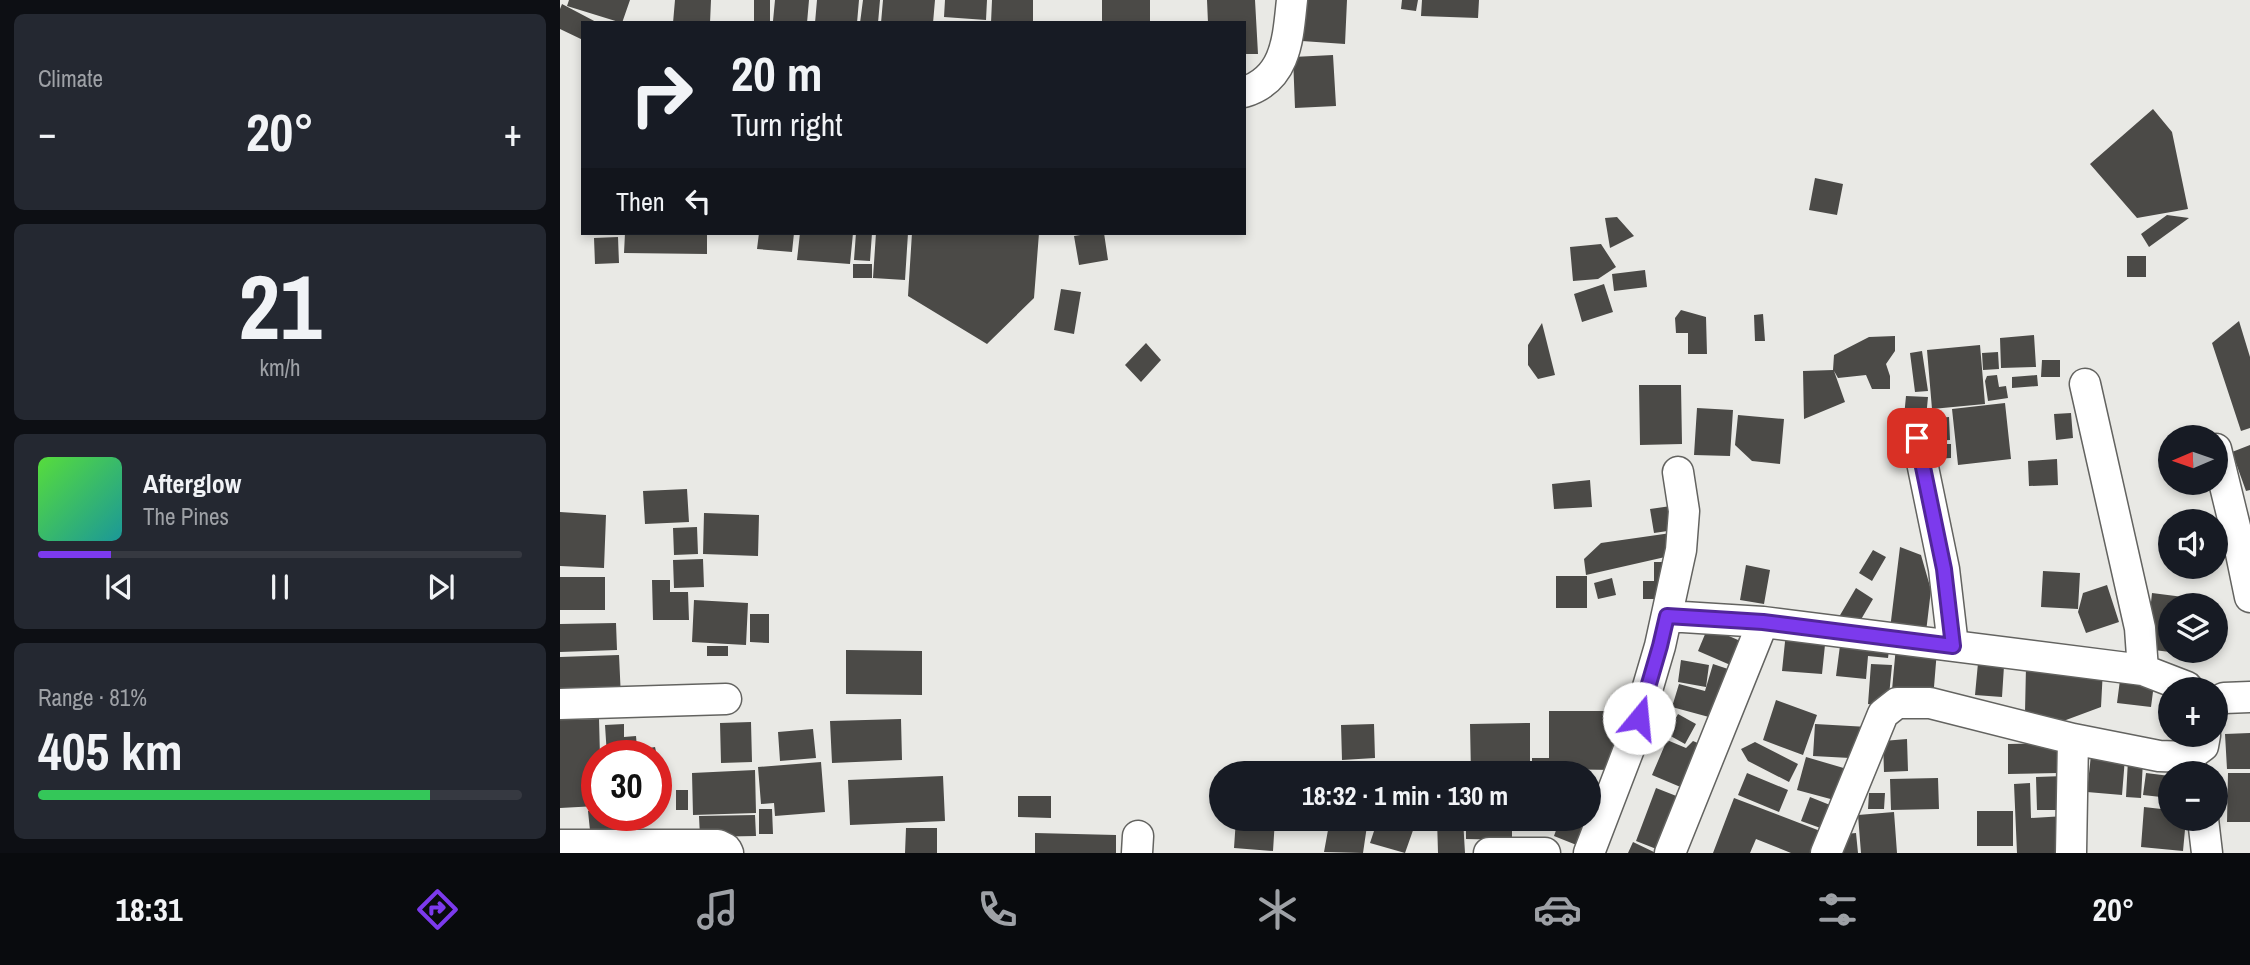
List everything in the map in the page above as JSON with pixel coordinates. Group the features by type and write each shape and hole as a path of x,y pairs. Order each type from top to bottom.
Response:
{"street":[{"path":"1246,91 1258,88 1270,78 1278,66 1287,46 1292,0"},
{"path":"2085,384 2140,628 2143,670"},
{"path":"1917,438 1944,569 1953,646"},
{"path":"1589,853 1632,741 1660,646 1681,550 1684,511 1678,472"},
{"path":"2226,495 2250,597"},
{"path":"1667,616 1763,622 2143,670 2161,677"},
{"path":"1670,853 1763,622"},
{"path":"2228,698 2250,697"},
{"path":"560,704 726,699"},
{"path":"1826,853 1883,714 1898,703 1930,703 2159,756 2195,755"},
{"path":"2071,853 2073,738"},
{"path":"2204,831 2207,853"},
{"path":"560,845 718,845 728,853"},
{"path":"1489,853 1545,853"}],"building":[{"path":"569,0 630,0 623,21 567,6"},
{"path":"675,0 711,0 710,21 673,21"},
{"path":"754,0 770,0 770,21 754,21"},
{"path":"775,0 809,0 807,21 773,21"},
{"path":"817,0 859,0 857,21 815,21"},
{"path":"863,0 880,0 878,21 860,21"},
{"path":"883,0 935,0 933,21 881,21"},
{"path":"945,0 987,0 986,20 944,17"},
{"path":"992,0 1033,0 1033,21 991,21"},
{"path":"1102,0 1150,0 1150,21 1102,21"},
{"path":"1207,0 1255,0 1258,54 1246,54 1246,21 1208,21"},
{"path":"1305,0 1347,0 1345,44 1302,41"},
{"path":"1402,0 1418,0 1416,11 1401,9"},
{"path":"1422,0 1479,0 1478,18 1421,16"},
{"path":"562,4 594,21 581,21 581,39 560,29"},
{"path":"1333,55 1336,106 1295,108 1293,57"},
{"path":"2153,109 2172,132 2188,209 2137,218 2090,164"},
{"path":"1815,178 1843,184 1837,215 1809,210"},
{"path":"2167,215 2189,218 2149,247 2141,234"},
{"path":"1617,217 1634,236 1610,248 1605,218"},
{"path":"625,235 707,235 707,254 624,253"},
{"path":"759,235 794,235 792,252 757,249"},
{"path":"800,235 853,235 850,264 797,260"},
{"path":"856,235 872,235 870,261 854,260"},
{"path":"876,235 908,235 905,280 873,278"},
{"path":"912,235 1039,235 1034,298 987,344 908,296"},
{"path":"1104,235 1108,260 1079,265 1074,236"},
{"path":"618,237 619,263 595,264 594,238"},
{"path":"1601,244 1616,267 1598,279 1573,281 1570,247"},
{"path":"2127,256 2146,256 2146,277 2127,277"},
{"path":"853,264 872,264 872,278 853,278"},
{"path":"1645,270 1647,287 1614,291 1612,274"},
{"path":"1604,284 1613,312 1582,322 1574,294"},
{"path":"1061,289 1081,292 1074,334 1054,330"},
{"path":"1681,310 1706,317 1707,354 1688,354 1688,333 1676,333 1675,318"},
{"path":"1763,314 1765,341 1755,341 1754,315"},
{"path":"2239,321 2250,357 2250,428 2241,431 2212,343"},
{"path":"1542,323 1555,375 1538,379 1528,365 1528,345"},
{"path":"2034,335 2036,367 2001,368 2000,338"},
{"path":"1895,336 1895,351 1886,364 1890,389 1872,389 1866,375 1838,378 1834,371 1845,402 1804,419 1803,371 1833,370 1834,355 1869,337"},
{"path":"1146,343 1161,360 1141,382 1125,365"},
{"path":"1980,345 1985,404 1932,409 1927,350"},
{"path":"1922,351 1928,391 1915,392 1910,353"},
{"path":"1998,352 1999,369 1983,370 1982,353"},
{"path":"2042,360 2060,360 2060,377 2041,377"},
{"path":"1997,375 1999,387 2006,386 2008,398 1988,401 1985,381 1987,376"},
{"path":"2037,375 2038,386 2012,388 2012,377"},
{"path":"1639,385 1681,385 1682,444 1640,445"},
{"path":"1906,396 1928,397 1925,428 1903,427"},
{"path":"2005,403 2011,459 1958,465 1952,409"},
{"path":"1697,408 1733,410 1730,456 1694,455"},
{"path":"2071,413 2073,438 2056,440 2054,414"},
{"path":"1738,415 1784,419 1780,464 1752,461 1735,445"},
{"path":"1949,417 1950,440 1928,441 1927,419"},
{"path":"1931,444 1951,444 1951,458 1932,459"},
{"path":"2250,445 2250,490 2246,491 2232,452"},
{"path":"2057,459 2058,485 2029,486 2028,461"},
{"path":"1590,480 1592,507 1554,509 1552,484"},
{"path":"687,489 689,522 645,524 643,491"},
{"path":"1678,505 1681,529 1654,533 1650,509"},
{"path":"560,512 606,515 604,568 560,566"},
{"path":"704,513 759,515 758,556 703,554"},
{"path":"697,527 698,554 674,555 673,528"},
{"path":"1678,532 1674,555 1586,575 1584,559 1601,543"},
{"path":"1900,547 1921,555 1931,590 1926,632 1890,629"},
{"path":"1873,550 1886,557 1872,581 1859,573"},
{"path":"703,559 704,587 674,588 673,560"},
{"path":"1654,562 1673,562 1658,599 1643,599 1643,581 1654,581"},
{"path":"1746,565 1770,570 1764,604 1740,600"},
{"path":"2043,571 2080,573 2078,609 2041,607"},
{"path":"1556,576 1587,576 1587,608 1556,608"},
{"path":"560,577 605,577 605,610 560,610"},
{"path":"1612,578 1616,595 1598,599 1594,583"},
{"path":"652,580 670,580 670,592 688,592 689,620 653,620"},
{"path":"2107,585 2119,622 2086,633 2078,612 2083,593"},
{"path":"1856,588 1873,599 1853,633 1836,622"},
{"path":"2152,593 2158,594 2158,650 2146,649"},
{"path":"694,600 748,603 746,645 692,642"},
{"path":"750,614 769,614 769,643 750,642"},
{"path":"616,623 617,650 560,652 560,624"},
{"path":"1708,627 1745,643 1735,667 1698,651"},
{"path":"1786,632 1826,635 1822,674 1782,671"},
{"path":"1841,638 1890,643 1888,658 1868,656 1866,679 1836,676"},
{"path":"707,646 728,646 728,656 707,656"},
{"path":"1896,646 1937,650 1934,687 1920,693 1892,690"},
{"path":"846,650 922,651 922,695 846,694"},
{"path":"619,655 621,698 560,700 560,657"},
{"path":"1681,660 1709,665 1706,687 1678,682"},
{"path":"1978,663 2004,666 2002,697 1975,695"},
{"path":"1713,664 1734,671 1720,720 1672,707 1679,684 1705,691"},
{"path":"1871,664 1892,665 1888,706 1868,704"},
{"path":"2026,666 2103,669 2101,707 2066,720 2048,722 2025,712"},
{"path":"2120,680 2154,684 2151,707 2117,703"},
{"path":"1776,700 1817,715 1803,755 1763,740"},
{"path":"1549,711 1634,711 1614,770 1601,770 1601,761 1532,761 1532,758 1549,758"},
{"path":"1678,714 1696,724 1685,744 1667,734"},
{"path":"599,719 600,740 581,740 581,807 560,808 560,720"},
{"path":"901,719 902,760 832,763 830,721"},
{"path":"751,722 752,762 721,763 720,723"},
{"path":"1530,723 1530,761 1471,761 1470,724"},
{"path":"624,724 624,737 636,736 636,740 606,740 605,725"},
{"path":"1374,724 1375,758 1342,760 1341,725"},
{"path":"1815,724 1868,727 1850,758 1813,756"},
{"path":"813,729 816,758 780,761 778,732"},
{"path":"2250,733 2250,769 2228,769 2226,747 2228,747 2228,734"},
{"path":"1907,739 1908,771 1884,772 1883,741"},
{"path":"1667,740 1686,748 1693,741 1707,747 1690,791 1652,775"},
{"path":"1755,742 1798,764 1789,782 1748,761 1741,749"},
{"path":"2057,743 2058,773 2008,774 2008,744"},
{"path":"2091,755 2125,758 2122,795 2087,792"},
{"path":"1806,757 1847,769 1838,801 1797,790"},
{"path":"2128,760 2143,761 2141,798 2126,797"},
{"path":"821,762 825,812 775,816 774,803 761,804 758,767"},
{"path":"755,770 756,813 693,815 692,773"},
{"path":"1747,773 1788,790 1779,812 1738,795"},
{"path":"2146,773 2158,774 2158,797 2143,795"},
{"path":"2228,773 2250,773 2250,822 2228,822"},
{"path":"943,776 945,821 850,825 848,780"},
{"path":"2065,776 2066,810 2037,810 2036,777"},
{"path":"1938,778 1939,809 1891,810 1890,779"},
{"path":"2030,783 2031,818 2065,816 2067,853 2017,853 2014,784"},
{"path":"1601,788 1607,790 1601,805"},
{"path":"1656,788 1684,799 1664,852 1636,841"},
{"path":"676,790 688,790 688,810 676,810"},
{"path":"1869,793 1885,793 1884,809 1868,809"},
{"path":"1018,796 1051,796 1051,818 1018,817"},
{"path":"1810,797 1835,807 1826,830 1801,821"},
{"path":"1734,798 1828,834 1820,853 1791,853 1756,839 1750,853 1713,853"},
{"path":"2144,807 2158,809 2158,831 2185,831 2183,851 2141,847"},
{"path":"759,809 772,809 773,834 759,834"},
{"path":"1977,811 2013,811 2013,846 1977,846"},
{"path":"1894,812 1897,853 1861,853 1858,815"},
{"path":"755,815 756,836 700,837 699,816"},
{"path":"906,828 937,828 937,853 905,853"},
{"path":"590,831 619,831 620,837 591,840"},
{"path":"623,831 638,831 639,836 624,839"},
{"path":"1235,831 1274,831 1273,851 1234,848"},
{"path":"1328,831 1366,831 1363,853 1324,852"},
{"path":"1374,831 1413,831 1405,853 1370,843"},
{"path":"1437,831 1464,831 1465,853 1438,853"},
{"path":"1466,831 1512,831 1512,840 1466,839"},
{"path":"1556,831 1591,831 1584,848 1554,836"},
{"path":"1035,833 1116,835 1116,853 1035,853"},
{"path":"1856,833 1858,853 1841,853 1845,834"},
{"path":"1633,842 1656,853 1628,853"}],"route":[{"path":"1639,718 1667,616 1763,622 1953,646 1944,569 1917,438"}]}
